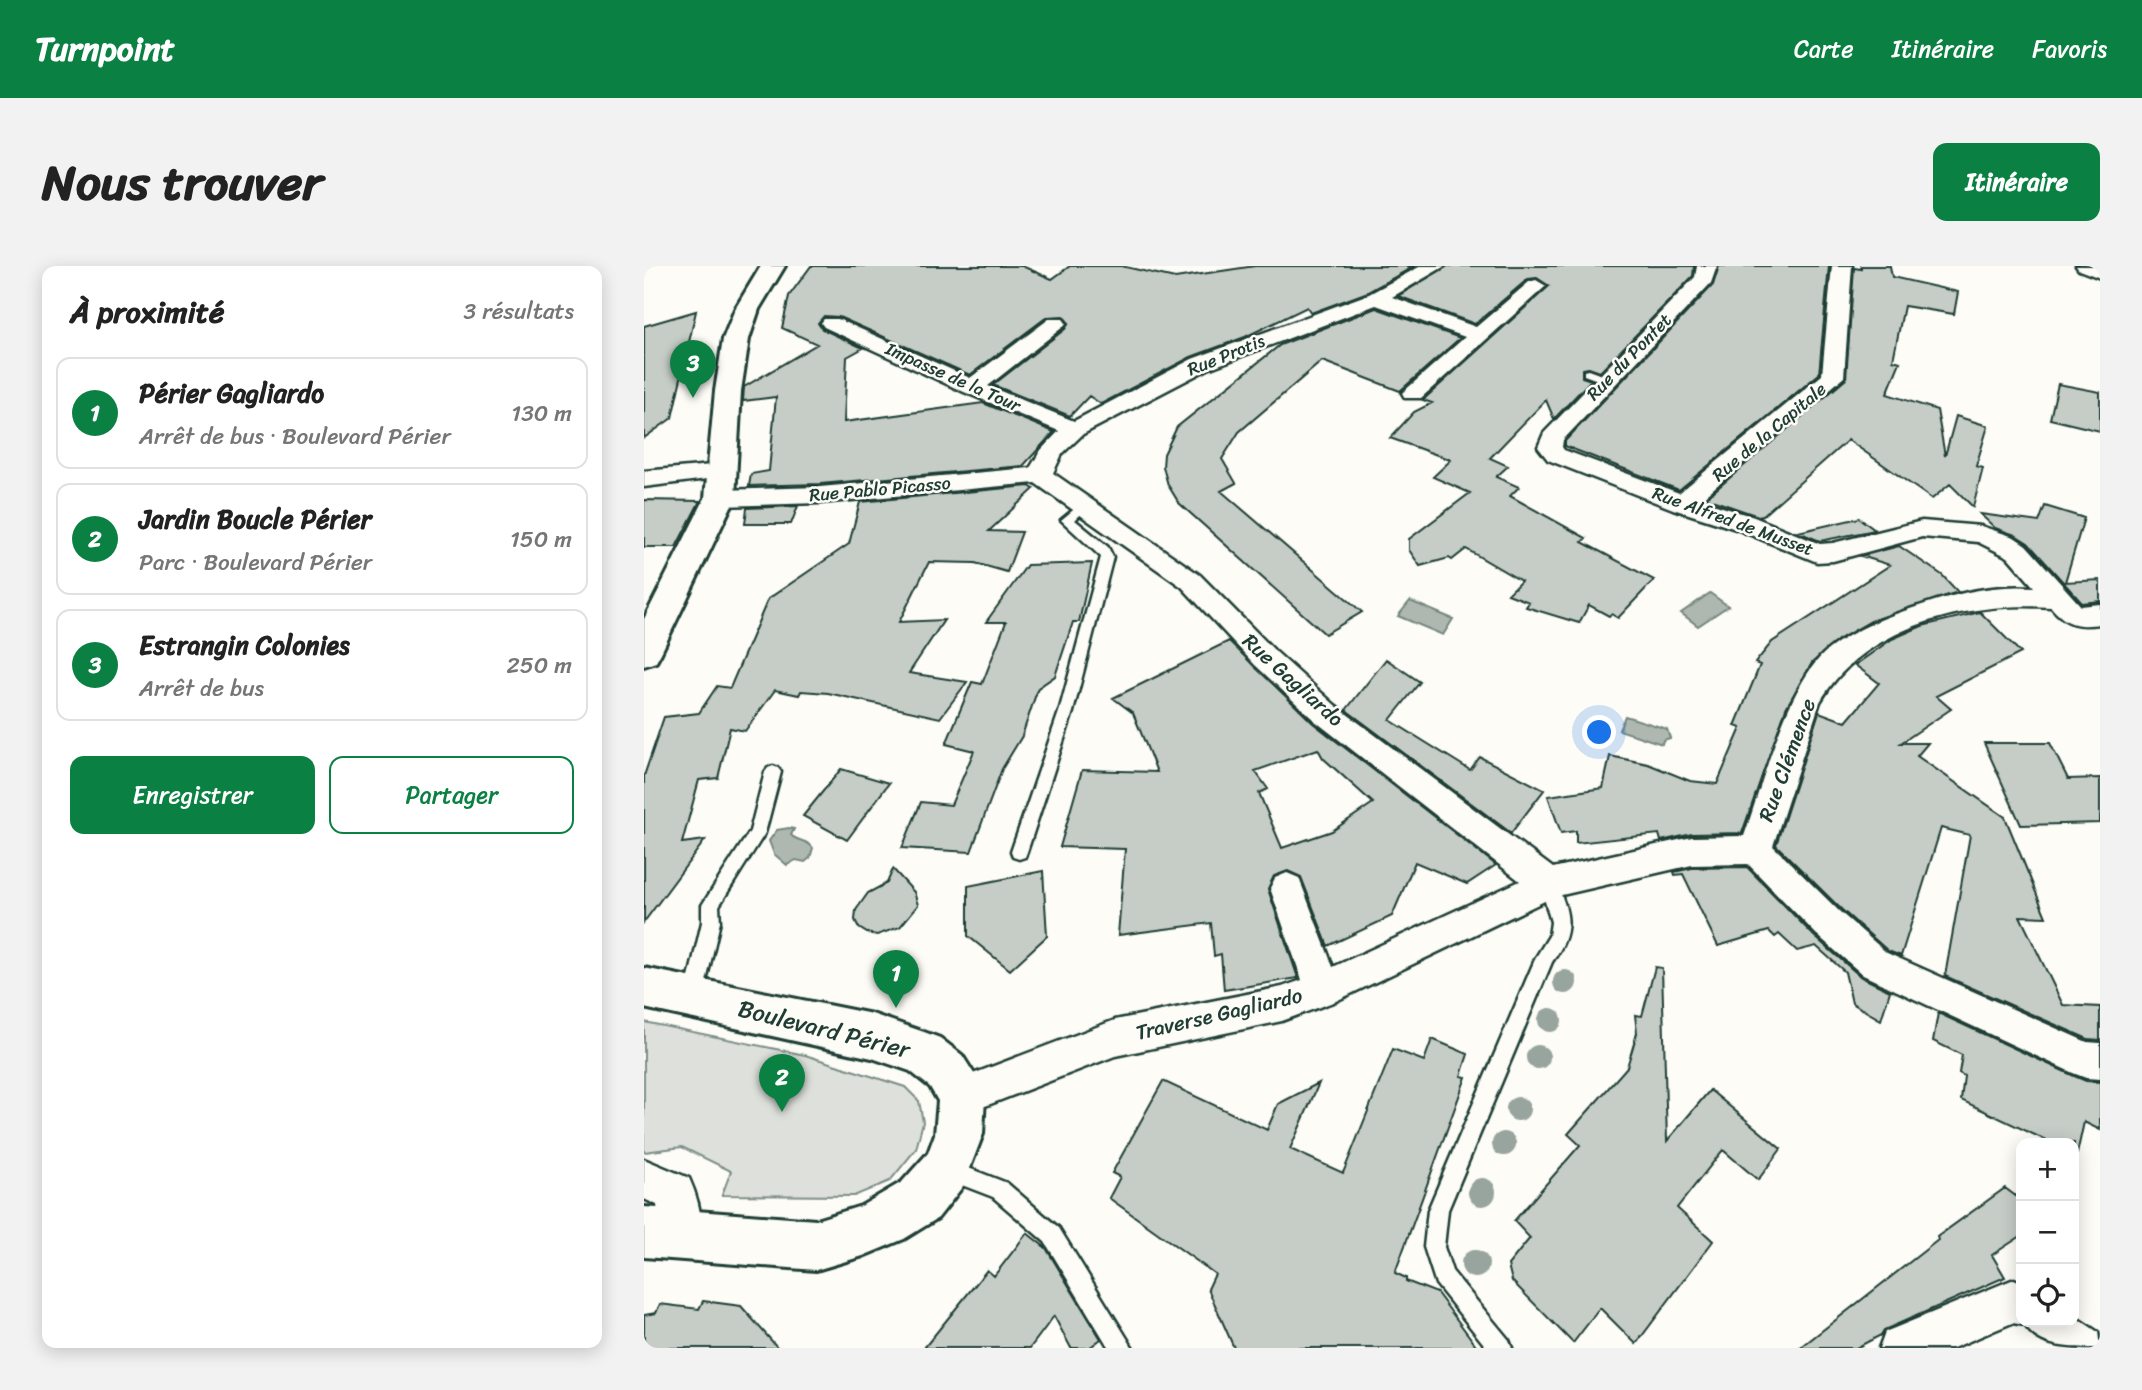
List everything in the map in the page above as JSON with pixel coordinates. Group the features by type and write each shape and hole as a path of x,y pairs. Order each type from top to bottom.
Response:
{"street":[{"path":"644,653 722,485 728,391 736,339 747,309 773,266"},
{"name":"Rue Protis","path":"1040,475 1042,466 1062,439 1075,429 1200,364 1376,298 1435,266"},
{"name":"Rue du Pontet","path":"1550,447 1552,438 1597,377 1704,279 1707,266"},
{"name":"Rue de la Capitale","path":"1682,503 1833,377 1842,266"},
{"path":"2086,266 2100,272"},
{"path":"1413,393 1536,286"},
{"path":"1376,298 1478,335"},
{"name":"Impasse de la Tour","path":"831,323 972,387 1075,429"},
{"path":"972,387 1056,323"},
{"name":"Rue Alfred de Musset","path":"1550,447 1556,455 1682,503 1745,523 1817,553 1833,552 1922,529 1981,534 2005,543 2017,551 2071,612 2080,617 2100,614"},
{"name":"Rue Pablo Picasso","path":"644,479 820,495 1040,475"},
{"name":"Rue Gagliardo","path":"1040,475 1191,581 1265,658 1325,713 1548,884"},
{"name":"Rue Clémence","path":"1755,850 1806,701 1822,674 1838,657 1891,625 1966,600 2014,595 2056,598"},
{"path":"1755,850 1828,923 1875,964 2086,1060 2100,1061"},
{"name":"Traverse Gagliardo","path":"962,1096 1115,1038 1282,1004 1323,989 1548,884 1692,851 1755,850"},
{"path":"1287,888 1323,989"},
{"name":"Boulevard Périer","path":"644,988 872,1036 924,1054 946,1071 962,1096"},
{"path":"644,1179 675,1192 663,1234 816,1245 886,1222 920,1200 946,1169 959,1134 962,1096"},
{"path":"1901,1348 2016,1312"},
{"path":"2052,1327 2082,1348"}],"lane":[{"path":"1019,852 1066,712 1107,557 1103,550 1067,520 1083,506"},
{"path":"693,999 711,922 710,905 757,833 773,772"},
{"path":"1501,1348 1443,1277 1434,1247 1438,1210 1545,957 1559,940 1562,921 1548,884"},
{"path":"946,1169 1000,1190 1052,1235 1122,1348"}],"shaded area":[{"path":"1710,593 1728,606 1698,626 1681,613"},
{"path":"1410,601 1453,619 1443,635 1398,616"},
{"path":"1625,716 1667,729 1670,738 1663,740 1662,744 1619,730"},
{"path":"794,829 791,835 793,837 813,848 810,858 805,862 796,860 787,865 774,854 769,841 777,830"},
{"path":"644,1022 805,1055 905,1087 919,1101 923,1122 916,1149 890,1181 854,1196 722,1195 731,1171 682,1147 644,1152"}],"building":[{"path":"811,266 1022,266 1052,279 1070,266 1121,266 1175,278 1255,266 1415,266 1368,292 1311,313 1307,307 1245,337 1191,357 1101,404 1089,396 1070,416 993,385 1065,329 1069,323 1063,316 1047,317 970,375 839,317 824,316 818,323 822,329 863,348 847,357 844,422 983,403 1054,432 1023,466 820,484 749,486 751,474 769,471 776,397 743,401 744,387 817,344 782,328 789,296"},
{"path":"1447,266 1694,266 1693,276 1600,372 1589,368 1582,369 1582,377 1591,380 1554,419 1546,400 1490,458 1508,466 1496,477 1519,487 1510,496 1586,538 1582,542 1654,580 1618,618 1589,605 1579,623 1526,607 1529,602 1508,594 1521,581 1466,549 1452,560 1449,558 1420,566 1409,550 1409,539 1470,493 1433,477 1451,460 1390,438 1414,412 1432,403 1423,400 1549,286 1537,278 1528,279 1475,324 1398,296"},
{"path":"1719,266 1829,266 1819,374 1679,490 1565,446 1565,441 1713,285"},
{"path":"1861,266 1890,266 1892,277 1958,292 1954,314 1904,306 1893,360 1900,362 1887,394 1937,410 1945,456 1956,416 1988,426 1976,466 1983,468 1973,507 1950,484 1932,499 1848,440 1761,517 1706,498 1846,379 1854,268 1861,269"},
{"path":"1376,308 1460,338 1400,391 1322,361 1239,432 1222,459 1236,483 1221,491 1362,612 1325,634 1179,503 1168,485 1163,467 1164,454 1177,427 1280,345"},
{"path":"696,311 672,418 644,438 644,326"},
{"path":"2058,384 2100,392 2100,431 2050,419"},
{"path":"1029,486 1034,489 989,531 1022,532 1007,572 975,563 929,562 899,622 944,620 909,673 967,682 940,718 828,693 801,691 799,695 775,690 745,731 730,728 718,778 699,780 682,843 705,840 644,922 644,776 664,717 699,713 717,686 730,688 768,599 849,544 860,502"},
{"path":"644,500 700,501 676,547 644,547"},
{"path":"798,506 791,524 745,524 747,508"},
{"path":"2045,506 2084,518 2065,582 2100,580 2100,601 2082,603 2028,543 1995,528 1980,514 2039,522"},
{"path":"1859,518 1875,530 1820,541 1798,532"},
{"path":"1899,546 1942,575 1958,592 1871,621 1838,640 1812,663 1786,708 1742,833 1692,834 1661,841 1659,834 1576,843 1576,831 1561,833 1548,796 1603,788 1610,756 1648,764 1690,781 1717,784 1741,728 1735,726 1760,665 1755,663 1772,642 1890,565 1861,556"},
{"path":"1092,563 1079,622 1073,622 1055,676 1038,688 1022,736 1002,769 971,852 902,848 921,802 951,805 974,751 946,744 972,682 982,684 1006,622 986,622 1027,565"},
{"path":"1980,612 2021,653 1936,696 1951,709 1901,743 1928,743 1917,756 2005,817 2046,917 2020,916 2063,1005 2100,1007 2100,1040 2088,1039 1945,976 1970,835 1941,828 1901,956 1888,951 1776,845 1819,712 1846,722 1879,683 1855,665 1892,639 1922,626"},
{"path":"1229,641 1313,723 1496,865 1467,884 1415,862 1392,916 1328,946 1301,877 1288,871 1274,876 1268,889 1298,978 1224,990 1221,954 1214,956 1211,923 1118,935 1125,849 1060,847 1082,770 1157,772 1133,713 1113,698","holes":["1318,749 1323,758 1373,803 1332,831 1282,848 1259,793 1268,789 1255,771"]},
{"path":"1386,659 1420,682 1390,720 1470,770 1480,757 1544,790 1511,833 1346,710"},
{"path":"1984,743 2050,743 2068,779 2100,778 2100,823 2021,825"},
{"path":"841,769 889,783 847,840 803,816"},
{"path":"1747,867 1814,936 1861,977 1890,991 1881,1020 1852,1003 1845,972 1816,946 1797,951 1779,934 1775,937 1769,931 1718,946 1683,874 1675,875 1674,872 1692,868"},
{"path":"893,869 914,892 918,905 900,927 877,935 867,933 859,928 855,920 856,910 868,893 887,883"},
{"path":"1043,871 1047,936 1010,970 968,936 968,886"},
{"path":"1655,967 1662,968 1667,1141 1710,1090 1781,1149 1758,1180 1723,1150 1677,1208 1713,1241 1636,1344 1600,1308 1573,1343 1512,1281 1508,1265 1530,1238 1514,1221 1580,1145 1568,1134 1627,1067 1637,1033 1635,1015 1642,1016"},
{"path":"1938,1013 2086,1081 2100,1082 2100,1130 2084,1122 2079,1145 2079,1138 2041,1138 1961,1100 1964,1076 1959,1073 1962,1055 1933,1041"},
{"path":"1432,1039 1468,1054 1461,1076 1466,1077 1395,1273 1406,1278 1406,1281 1437,1293 1478,1348 1234,1348 1208,1289 1215,1274 1109,1198 1120,1177 1112,1173 1163,1081 1267,1130 1278,1104 1319,1083 1290,1149 1343,1173 1393,1049 1424,1061"},
{"path":"2005,1188 2016,1196 2016,1239 1992,1255 2005,1277 1884,1330 1881,1335 1856,1348 1800,1348 1938,1240 1937,1237"},
{"path":"1027,1233 1046,1248 1101,1339 1089,1348 1071,1348 1054,1316 1030,1348 924,1348 987,1270 994,1276"},
{"path":"703,1301 741,1306 778,1348 644,1348 644,1315 656,1313 660,1304 699,1309"}],"place":[{"name":"Estrangin Colonies","path":"693,398"},
{"name":"Périer Gagliardo","path":"896,1008"},
{"name":"Jardin Boucle Périer","path":"782,1112"}]}
